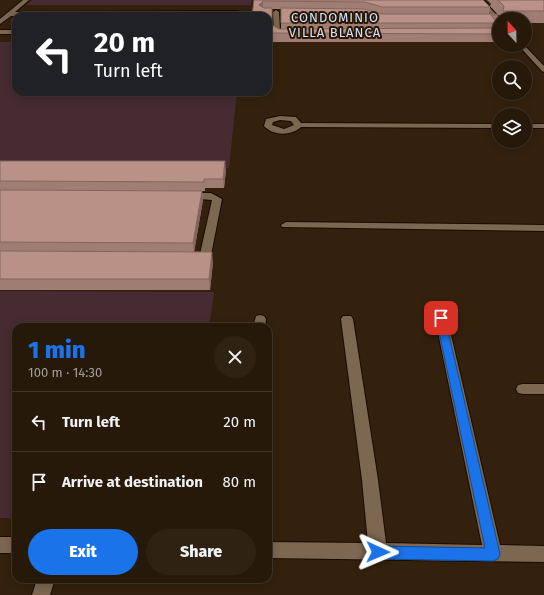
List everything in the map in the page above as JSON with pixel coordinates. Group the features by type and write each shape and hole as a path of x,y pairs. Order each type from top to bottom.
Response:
{"street":[{"path":"12,12 26,0"},
{"path":"480,0 492,13"},
{"path":"284,12 273,12 277,34 294,34"},
{"path":"0,22 10,14"},
{"path":"0,32 12,32"},
{"path":"527,52 544,70"},
{"path":"299,125 492,126"},
{"path":"532,126 544,126"},
{"path":"180,196 211,196 217,199 205,255 201,258 186,258"},
{"path":"286,225 544,228"},
{"path":"441,318 493,554"},
{"path":"347,319 370,480 378,552"},
{"path":"523,389 544,389"},
{"path":"0,545 12,545"},
{"path":"272,550 544,554"},
{"path":"40,595 44,583"}],"shaded area":[{"path":"32,0 252,0 251,5 26,5"},
{"path":"0,42 12,42 12,96 237,96 229,168 0,168"},
{"path":"0,291 214,292 210,323 12,323 12,518 0,518"}],"building":[{"path":"254,0 483,0 490,7 382,7 365,2 263,1 259,5 264,8 272,8 272,12 252,12"},
{"path":"498,0 544,0 544,11 503,11 504,6"},
{"path":"281,8 364,9 382,14 492,14 492,23 281,23"},
{"path":"272,25 279,29 492,28 492,34 272,33"},
{"path":"0,161 225,161 223,179 204,179 204,182 0,181"},
{"path":"0,190 202,191 193,243 0,242"},
{"path":"0,251 212,252 209,279 0,279"}],"district":[{"name":"CONDOMINIO VILLA BLANCA","path":"335,24"}],"route":[{"path":"378,552 493,554 441,318"}]}
